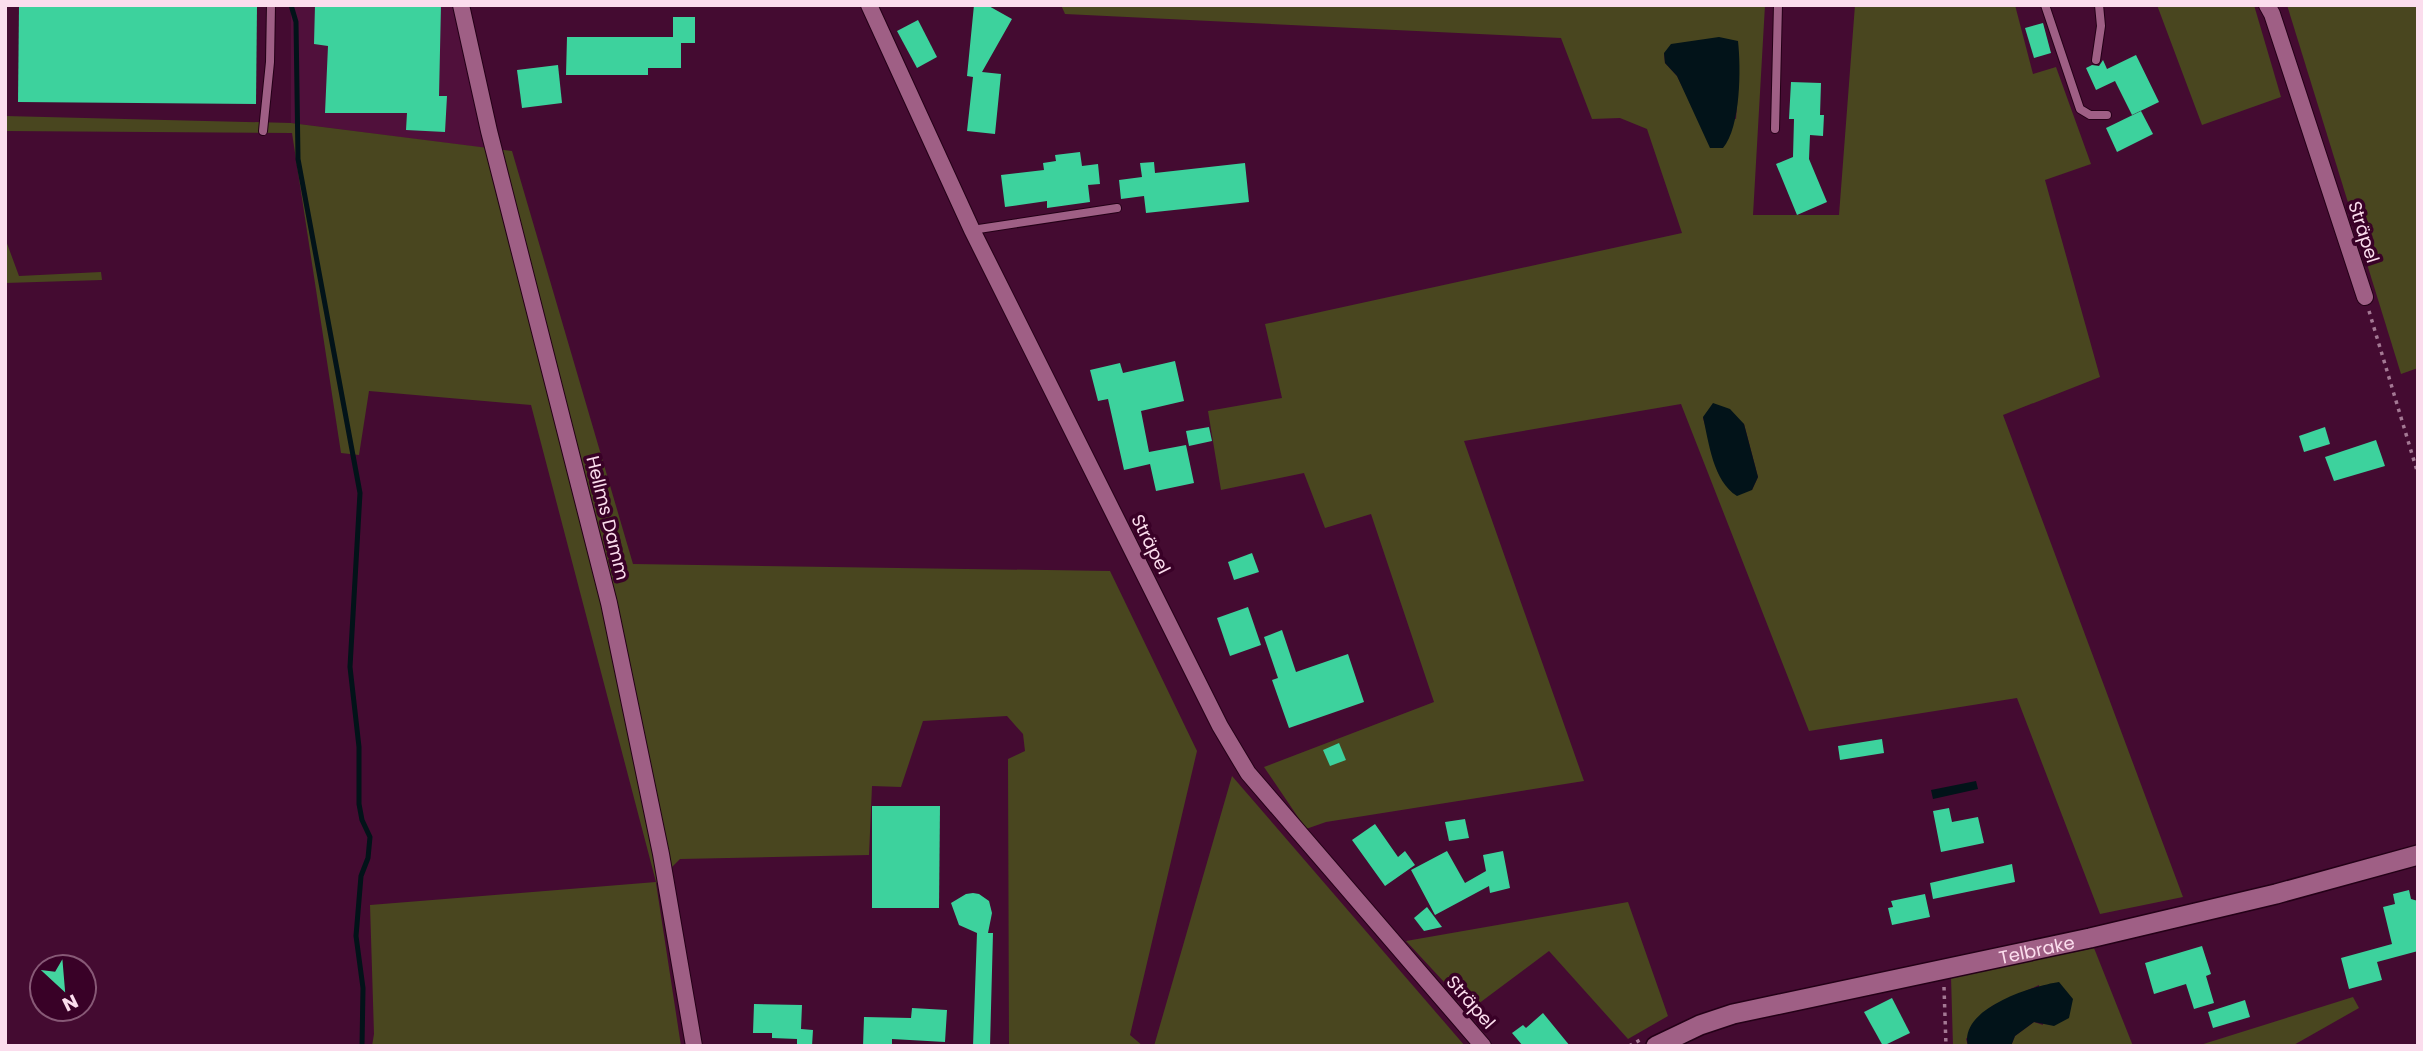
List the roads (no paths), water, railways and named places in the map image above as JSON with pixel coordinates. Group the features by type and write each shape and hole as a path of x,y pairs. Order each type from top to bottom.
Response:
{"street":[{"name":"Hellms Damm","path":"461,5 489,131 609,603 661,854 694,1046"},
{"name":"Sträpel","path":"869,5 972,230 1220,726 1248,772 1483,1046"},
{"name":"Sträpel","path":"2267,5 2365,297"},
{"name":"Telbrake","path":"1656,1046 1700,1025 1733,1014 2056,946 2223,907 2418,855"}],"lane":[{"path":"263,131 270,62 271,5"},
{"path":"1775,129 1778,5"},
{"path":"2045,5 2080,109 2090,115 2107,114"},
{"path":"2096,60 2101,26 2099,5"},
{"path":"972,230 1117,208"}],"waterway":[{"path":"291,5 296,22 298,159 360,493 350,667 359,747 359,804 362,820 370,837 368,858 361,876 356,936 363,988 362,1046"}]}
